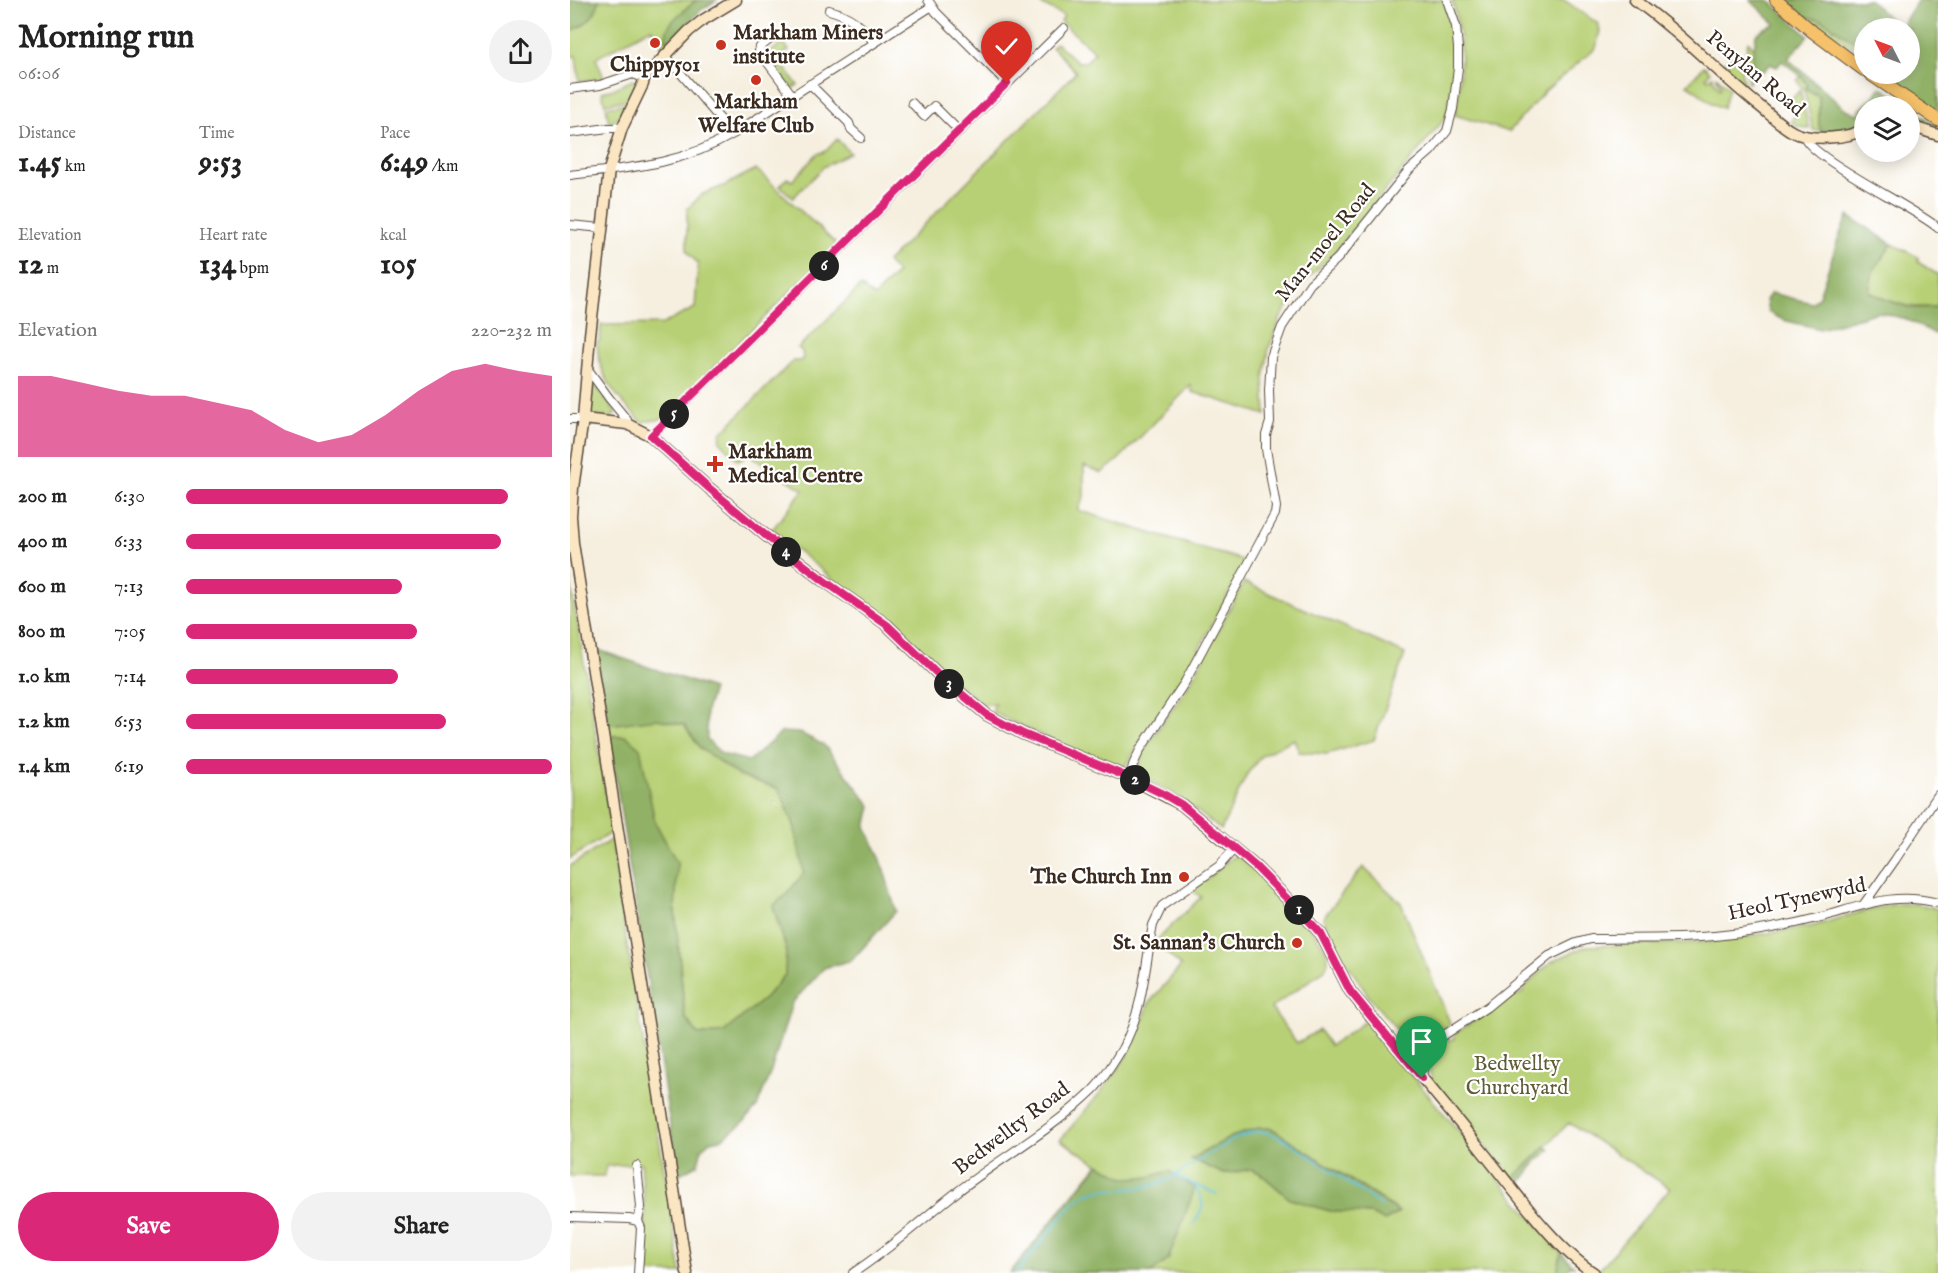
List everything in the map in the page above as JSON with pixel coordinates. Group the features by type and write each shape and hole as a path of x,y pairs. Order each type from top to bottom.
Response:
{"main road":[{"path":"687,1273 573,543 571,516 609,170 622,128 644,78 703,20 736,0"},
{"name":"Penylan Road","path":"1635,0 1666,23 1734,85 1791,130 1804,135 1834,138 1854,134"},
{"path":"1776,0 1813,32 1854,63"},
{"path":"1885,84 1938,120"},
{"path":"1920,129 1938,135"},
{"path":"583,418 627,424 651,436 764,534 823,580 887,625 940,676 987,715 1023,734 1130,778 1182,805 1234,848 1261,872 1321,934 1350,991 1547,1229 1582,1265 1594,1273"}],"street":[{"name":"Man-moel Road","path":"1130,778 1140,750 1185,682 1275,514 1266,435 1270,422 1271,357 1282,327 1310,284 1338,258 1408,170 1431,151 1447,131 1453,109 1458,58 1455,26 1447,0"},
{"path":"570,175 660,163 704,149 733,134 874,43 930,3 1007,83"},
{"path":"829,10 857,23 866,30 874,43"},
{"path":"651,436 1064,28"},
{"path":"773,37 760,47 759,51 792,95"},
{"path":"665,55 733,134"},
{"path":"570,89 600,85 633,74 644,78"},
{"path":"810,84 861,138"},
{"path":"912,104 924,116 934,106 959,131"},
{"path":"570,133 622,128"},
{"path":"1804,135 1808,144 1832,162 1938,228"},
{"path":"570,225 602,228"},
{"path":"587,368 627,420 627,424"},
{"path":"570,419 583,418"},
{"path":"1864,903 1938,795"},
{"name":"Bedwellty Road","path":"853,1273 865,1270 959,1191 1049,1127 1095,1089 1122,1049 1131,1030 1140,1002 1150,937 1156,916 1162,906 1219,866 1234,848"},
{"name":"Heol Tynewydd","path":"1426,1047 1499,998 1549,956 1576,943 1591,939 1691,938 1741,933 1828,915 1864,903 1899,899 1938,903"},
{"path":"1399,1050 1426,1047 1422,1078"},
{"path":"637,1166 641,1207 638,1221 641,1228 638,1273"},
{"path":"570,1217 638,1221"}],"green space":[{"path":"570,0 599,0 589,20 570,32"},
{"path":"599,0 696,0 665,38 668,44 663,48 651,28 596,58 604,78 579,81 576,56 570,56 570,32 589,20"},
{"path":"696,0 717,0 701,10 668,44 666,37 670,25"},
{"path":"1033,0 1444,0 1453,26 1454,68 1447,116 1333,254 1301,285 1280,319 1269,348 1264,379 1266,415 1192,392 1191,385 1118,460 1102,473 1084,466 1084,497 1078,510 1246,561 1182,680 1127,764 1120,768 1089,757 1002,717 992,711 995,703 984,705 949,677 886,617 829,577 772,530 803,490 749,454 738,460 720,441 721,433 793,361 800,361 803,358 802,351 798,348 861,286 874,297 897,273 887,262 1076,72 1052,47 1056,43 1077,62 1086,62 1095,52 1061,22 1064,16"},
{"path":"1452,0 1564,0 1597,23 1600,30 1596,48 1545,91 1509,132 1455,115 1461,57 1459,29"},
{"path":"1750,0 1769,0 1808,36 1788,59 1844,108 1854,113 1854,127 1822,131 1819,126 1819,96 1806,89 1807,84 1801,76 1782,61 1777,67 1770,64 1762,72 1759,69 1755,75 1752,63 1756,35 1775,24"},
{"path":"1781,0 1870,0 1889,18 1854,18 1854,41 1822,20 1804,16"},
{"path":"1918,0 1938,0 1938,112 1920,100 1920,96 1914,96 1895,84 1920,84 1920,18 1906,18"},
{"path":"1804,16 1822,20 1854,42 1854,48 1818,23 1808,23"},
{"path":"1748,41 1754,48 1752,63 1755,75 1748,83 1745,61"},
{"path":"783,42 789,50 772,63 766,56"},
{"path":"1734,53 1740,65 1744,85 1722,66"},
{"path":"779,61 798,85 793,88 773,65"},
{"path":"1704,66 1710,72 1706,77 1708,79 1714,75 1712,77 1719,89 1721,88 1716,76 1729,88 1723,108 1687,85"},
{"path":"1801,76 1807,84 1806,89 1819,95 1819,126 1822,131 1813,130 1804,90 1797,81"},
{"path":"633,80 636,83 627,100 605,104 602,92"},
{"path":"1881,87 1894,96 1873,96"},
{"path":"1800,90 1809,129 1797,126 1791,121 1796,114 1791,109 1794,105 1790,101"},
{"path":"625,104 617,118 609,123 606,107"},
{"path":"1920,114 1938,126 1938,130 1920,122"},
{"path":"837,139 850,153 823,167 793,198 780,186 787,178 792,181 817,154 826,151"},
{"path":"756,169 835,243 836,247 662,419 642,422 617,396 605,377 598,355 597,342 600,340 601,325 663,324 695,308 698,264 687,251 687,209 703,194"},
{"path":"1848,216 1892,244 1873,271 1869,292 1911,308 1938,307 1938,333 1935,334 1906,319 1878,312 1820,329 1783,320 1768,312 1766,300 1771,293 1812,303 1819,296"},
{"path":"1892,244 1918,257 1918,262 1938,275 1938,307 1902,305 1868,291 1873,271"},
{"path":"593,387 597,388 615,411 611,418 593,416 588,411 589,390"},
{"path":"570,579 612,832 570,859"},
{"path":"1244,582 1405,654 1374,740 1327,754 1299,752 1294,739 1262,755 1247,774 1221,830 1181,799 1151,782 1139,771 1140,760 1142,753 1190,683"},
{"path":"595,649 713,689 706,711 707,740 722,754 749,761 782,732 800,733 824,745 871,806 866,827 881,860 896,911 852,960 824,968 792,1003 757,1107 743,1123 721,1139 710,1141 702,1148 698,1164 678,1175 609,736 626,736 640,748 655,822 677,863 675,911 685,1017 698,1035 724,1032 765,998 785,975 786,949 773,906 786,895 804,873 794,825 779,789 738,775 700,748 684,725 657,719 608,725"},
{"path":"657,718 684,725 700,748 738,775 779,789 794,825 804,873 786,895 773,906 786,949 785,975 765,998 724,1032 698,1035 685,1018 675,911 677,863 655,822 648,792 626,736 609,736 608,725"},
{"path":"612,839 681,1273 644,1273 645,1212 641,1163 606,1166 605,1176 570,1176 570,866"},
{"path":"1237,856 1241,858 1290,905 1314,933 1328,957 1324,970 1271,1008 1297,1043 1319,1030 1330,1046 1366,1021 1561,1253 1557,1273 1010,1273 1098,1164 1060,1140 1101,1092 1128,1054 1149,1003 1181,966 1155,942 1201,897 1191,890 1231,858","holes":["1271,1128 1399,1212 1385,1221 1371,1214 1330,1211 1290,1199 1260,1173 1251,1169 1224,1174 1192,1159"]},
{"name":"Bedwellty Churchyard","path":"1363,867 1401,903 1450,1023 1431,1037 1410,1045 1369,997 1342,955 1323,918"},
{"path":"1895,904 1918,904 1938,909 1938,1273 1602,1273 1599,1270 1670,1188 1569,1123 1512,1180 1434,1083 1428,1068 1432,1052 1444,1041 1455,1039 1454,1035 1460,1030 1513,996 1523,993 1524,988 1551,962 1586,946 1710,942 1814,926"},
{"path":"1259,1128 1271,1128 1399,1212 1385,1221 1371,1214 1330,1211 1290,1199 1260,1173 1251,1169 1224,1174 1191,1159 1231,1137"},
{"path":"1546,1146 1550,1150 1537,1161 1518,1186 1512,1180"},
{"path":"1099,1164 1124,1178 1149,1177 1169,1171 1195,1188 1168,1260 1151,1273 1010,1273"},
{"path":"1561,1253 1575,1267 1571,1265 1566,1273 1557,1273"}],"waterway":[{"path":"1016,1273 1073,1204 1086,1194 1100,1190 1145,1187 1166,1181 1234,1139 1254,1132 1267,1132 1288,1141 1382,1206"},
{"path":"1175,1176 1217,1194"},
{"path":"1194,1224 1202,1205 1201,1197 1195,1186"}],"place":[{"name":"Chippy501","path":"655,43"},
{"name":"Markham Miners institute","path":"721,45"},
{"name":"Markham Welfare Club","path":"756,80"},
{"name":"Markham Medical Centre","path":"715,464"},
{"name":"The Church Inn","path":"1184,877"},
{"name":"St. Sannan's Church","path":"1297,943"}],"route":[{"path":"1007,83 651,436 764,534 823,580 887,625 940,676 987,715 1023,734 1130,778 1165,795 1182,805 1234,848 1256,867 1321,934 1350,991 1422,1078"}]}
